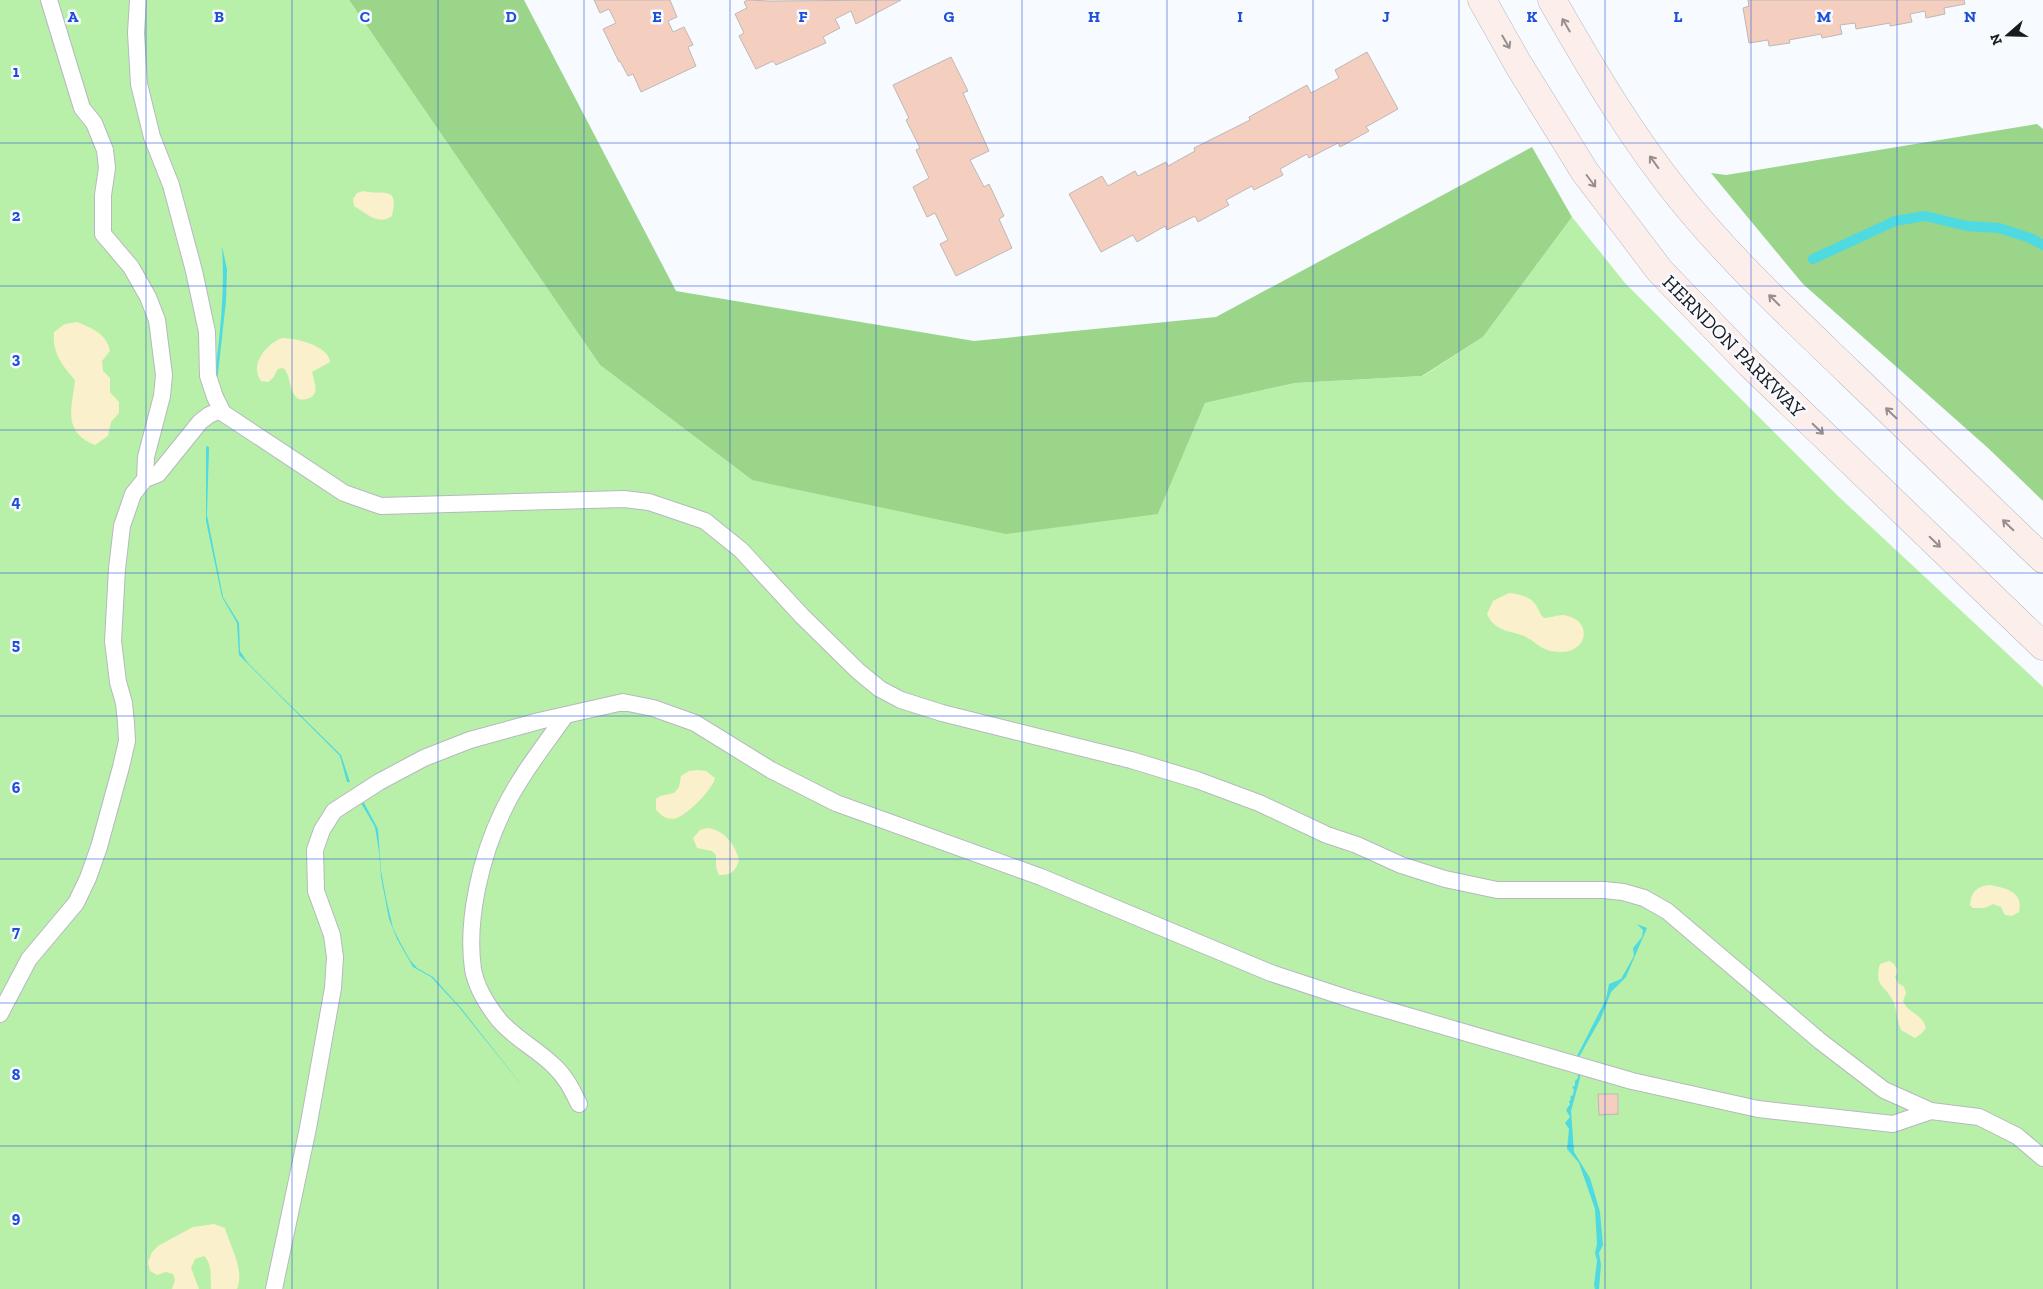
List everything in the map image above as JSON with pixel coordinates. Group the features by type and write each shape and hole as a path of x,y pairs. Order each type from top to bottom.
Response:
{"main road":[{"name":"HERNDON PARKWAY","path":"1482,0 1518,64 1585,172 1660,271 1750,364 2043,646"},
{"path":"1552,0 1601,85 1646,150 1683,201 1727,252 2043,559"}],"lane":[{"path":"49,0 82,108 94,123 105,150 108,168 102,195 103,234 131,267 148,297 157,320 164,375 162,396 146,456 145,479"},
{"path":"138,0 136,32 140,84 152,137 171,185 194,271 207,332 208,376 215,397 223,413 344,493 381,506 624,499 649,502 705,521 741,550 802,616 858,670 880,689 900,700 942,714 1131,760 1197,780 1259,803 1328,835 1402,865 1445,879 1497,890 1604,890 1623,892 1644,898 1667,911 1820,1041 1884,1090 1931,1111 1979,1117 2017,1136 2043,1158"},
{"path":"0,1014 29,959 76,903 80,895 99,847 122,767 127,741 124,703 118,682 113,641 117,569 122,526 133,494 145,479 158,474 200,422 208,415 216,412"},
{"path":"274,1289 308,1128 333,988 335,957 332,935 315,884 315,850 322,830 334,811 379,782 424,758 470,740 623,702 653,708 695,723 771,770 836,803 1041,877 1270,972 1372,1006 1632,1081 1758,1110 1893,1124 1931,1111"},
{"path":"565,716 532,761 503,811 482,869 471,926 473,971 482,994 500,1020 554,1065 569,1083 579,1104"}],"green space":[{"path":"0,0 349,0 600,365 752,480 1158,514 1205,403 1295,383 1423,376 1483,337 1572,217 1625,283 1839,497 2043,687 2043,1289 0,1289"},
{"path":"349,0 524,0 676,291 974,341 1216,317 1532,147 1572,217 1483,337 1422,376 1295,383 1205,403 1158,514 1006,534 752,480 600,365"},
{"path":"2037,124 2043,129 2043,501 1988,448 1803,284 1711,173 1726,175"}],"sand":[{"path":"363,191 388,193 391,195 394,199 392,216 382,220 377,219 354,206 353,199 357,193"},
{"path":"77,322 98,332 106,340 110,351 102,361 103,371 110,378 110,392 119,402 119,413 111,422 108,436 95,445 85,440 73,426 71,409 75,380 62,364 55,346 54,332 65,324"},
{"path":"282,338 295,339 311,344 318,347 328,356 330,362 312,372 316,388 314,394 307,399 302,400 296,397 286,371 283,368 278,369 273,378 268,382 261,381 258,375 257,368 261,356 270,345"},
{"path":"1509,593 1523,596 1533,601 1544,618 1563,615 1573,618 1580,623 1583,630 1583,638 1580,644 1573,649 1563,652 1551,651 1525,636 1497,626 1487,614 1493,601"},
{"path":"689,771 706,771 715,778 704,796 678,817 673,819 660,814 656,810 656,799 660,796 674,793 679,787 681,776"},
{"path":"707,828 723,834 734,848 739,859 737,866 730,873 719,875 716,867 716,855 712,851 697,848 693,838 700,830"},
{"path":"1990,885 2008,890 2016,895 2020,905 2019,912 2012,916 2005,915 2001,907 1993,904 1985,908 1973,908 1970,905 1975,890"},
{"path":"1889,961 1894,964 1898,971 1895,977 1898,983 1904,987 1906,993 1903,1001 1905,1005 1921,1019 1926,1028 1915,1038 1901,1030 1894,1003 1878,978 1880,964"},
{"path":"214,1224 225,1228 236,1258 239,1274 237,1289 211,1289 210,1267 204,1256 195,1259 191,1268 199,1289 172,1289 175,1280 173,1274 166,1272 157,1275 150,1271 148,1262 152,1252 158,1246 193,1227"}],"water":[{"path":"222,246 227,269 226,301 217,382 214,381 222,297"},
{"path":"206,446 209,447 207,515 223,597 239,623 240,651 248,663 341,755 350,782 347,782 340,756 239,655 237,623 222,597 206,521"},
{"path":"363,801 378,829 381,871 393,928 410,960 417,968 433,977 461,1008 527,1092 458,1006 431,977 413,967 397,939 389,919 381,877 375,827 361,803"},
{"path":"1637,924 1647,928 1626,977 1611,992 1601,1018 1579,1057 1580,1078 1571,1111 1574,1152 1590,1178 1600,1212 1603,1245 1599,1253 1601,1265 1599,1289 1595,1289 1597,1261 1595,1253 1597,1244 1595,1209 1579,1163 1567,1149 1569,1129 1565,1123 1570,1117 1566,1110 1570,1104 1570,1097 1573,1095 1574,1089 1572,1088 1578,1078 1576,1058 1606,999 1609,984 1621,979 1634,956 1633,948 1642,937 1643,930"}],"building":[{"path":"594,0 670,0 677,17 668,21 673,32 684,27 693,45 688,47 696,66 641,92 633,74 628,76 619,62 603,29 616,23 609,9 600,13"},
{"path":"747,0 901,0 856,24 851,11 835,19 840,28 823,37 826,43 776,65 773,61 756,69 739,36 744,33 735,14 747,8 744,2"},
{"path":"1748,0 1964,0 1965,4 1944,8 1945,14 1926,18 1925,11 1910,14 1912,22 1890,26 1890,23 1856,29 1855,23 1840,25 1842,34 1822,38 1821,34 1789,40 1790,43 1769,46 1768,40 1749,43 1743,8 1749,6"},
{"path":"1367,52 1398,109 1366,127 1369,131 1340,147 1338,143 1309,158 1307,154 1280,169 1283,175 1254,190 1252,186 1226,200 1229,205 1198,222 1195,216 1167,230 1165,226 1137,242 1133,235 1101,252 1069,194 1102,176 1108,186 1135,171 1138,176 1166,162 1168,166 1195,151 1194,148 1250,120 1249,117 1307,85 1311,93 1339,78 1335,70"},
{"path":"951,57 968,91 963,93 989,151 970,160 984,187 989,184 1004,216 999,219 1012,248 956,276 940,244 948,240 935,213 927,217 913,187 929,178 916,150 920,148 906,120 909,118 893,85"},
{"path":"1598,1094 1618,1094 1618,1114 1599,1115"}],"waterway":[{"path":"1813,259 1895,221 1925,216 1967,226 1999,228 2030,238 2043,245"}]}
